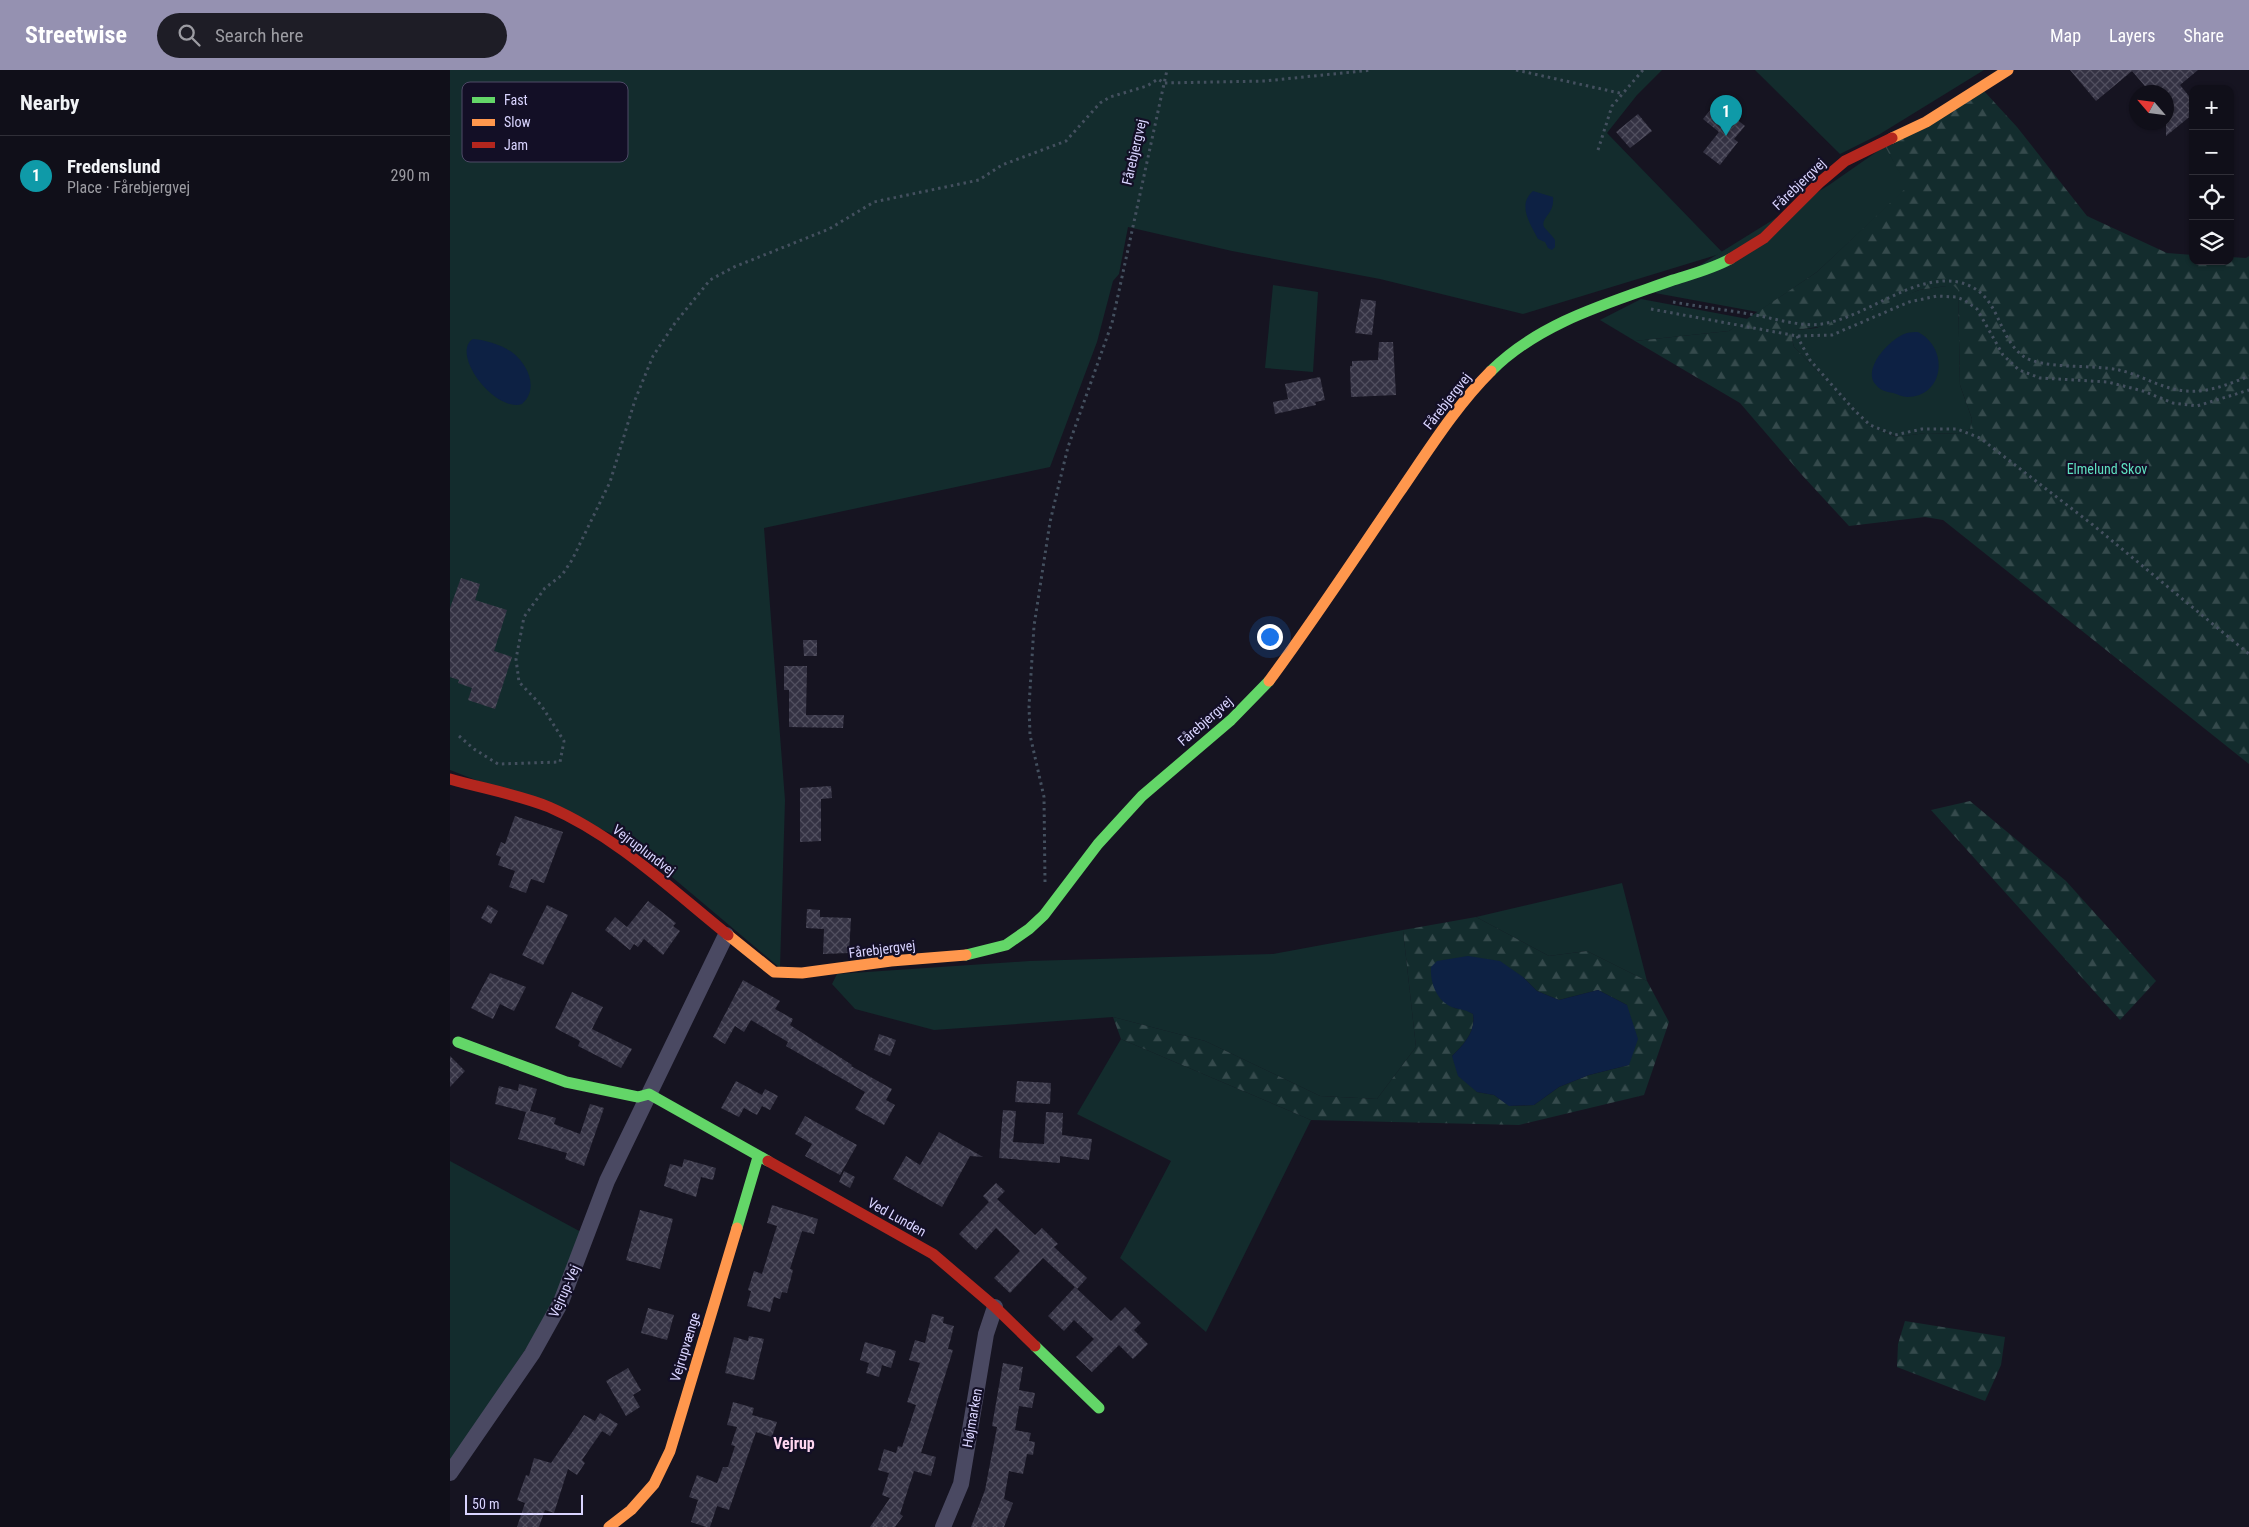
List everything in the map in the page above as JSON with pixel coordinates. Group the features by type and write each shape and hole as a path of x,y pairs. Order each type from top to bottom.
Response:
{"street":[{"name":"Fårebjergvej","path":"802,973 976,954 1006,945 1029,929 1044,915 1098,844 1142,796 1231,720 1267,683 1305,632 1438,436 1473,389 1498,364 1530,339 1551,327 1620,299 1723,263 1747,250 1764,238 1819,183 1845,161 1926,122 2008,70"},
{"name":"Vejruplundvej","path":"450,779 539,804 591,829 618,847 774,972 802,973"},
{"name":"Vejrup-Vej","path":"450,1473 532,1354 562,1302 599,1201 726,935"},
{"path":"458,1042 522,1068 566,1082 638,1097 649,1094"},
{"name":"Ved Lunden","path":"649,1094 933,1254 995,1307 1099,1408"},
{"name":"Vejrupvænge","path":"609,1527 631,1510 654,1484 670,1451 758,1157"},
{"name":"Højmarken","path":"943,1527 961,1484 986,1334 995,1307"}],"path":[{"name":"Fårebjergvej","path":"1045,887 1044,797 1030,735 1028,706 1036,617 1050,522 1068,447 1112,323 1168,70"},
{"path":"459,736 474,750 498,764 560,762 564,741 541,705 519,682 516,659 524,617 545,588 562,575 572,560 610,482 635,400 653,356 664,338 710,280 734,267 829,229 874,202 979,180 1002,165 1066,141 1100,103 1110,97 1147,86 1158,79 1164,83 1265,81 1372,70"},
{"path":"1516,70 1624,94"},
{"path":"1598,150 1612,106 1643,70"},
{"path":"1665,300 1810,325 1852,317 1912,288 1955,282 1970,287 1986,298 1994,308 2006,334 2016,349 2036,362 2122,370 2161,385 2187,391 2201,391 2249,376"},
{"path":"1647,308 1797,336 1832,335 1909,302 1937,296 1956,298 1964,300 1977,309 2004,355 2019,370 2040,378 2108,382 2143,391 2174,403 2197,406 2249,390"},
{"path":"1797,336 1810,360 1854,410 1870,425 1896,435 1922,429 1957,429 1980,438 2093,525 2249,654"}],"green space":[{"path":"450,70 1662,70 1637,95 1607,133 1723,253 1523,314 1380,279 1232,251 1128,227 1119,274 1113,281 1097,342 1050,467 764,528 785,800 780,968 628,840 450,770"},
{"path":"1755,70 1984,70 1880,134 1840,154"},
{"name":"Elmelund Skov","path":"1984,91 2017,127 2087,216 2167,253 2189,255 2189,265 2234,265 2234,257 2246,258 2249,256 2249,764 1943,520 1925,517 1849,526 1740,403 1635,341 1729,331 1817,272 1907,187 1885,146","holes":["1946,286 1954,286 1958,290 1960,385 1972,419 1970,429 1962,434 1926,433 1896,437 1869,425 1794,347 1792,339 1796,330 1839,324 1919,290"]},
{"path":"1885,146 1908,187 1817,272 1758,312 1655,293 1829,185"},
{"path":"1273,285 1318,292 1313,372 1265,368"},
{"path":"1954,286 1958,289 1960,385 1972,419 1970,429 1962,434 1926,433 1897,437 1869,425 1794,347 1792,339 1795,330 1816,328 1919,290"},
{"path":"1641,299 1748,319 1729,331 1635,341 1600,320"},
{"path":"1970,801 2066,881 2156,981 2120,1020 1931,810"},
{"path":"1622,883 1647,981 1587,951 1549,956 1476,917"},
{"path":"1476,917 1549,956 1587,951 1647,981 1669,1022 1644,1095 1519,1125 1311,1120 1121,1039 1113,1017 1205,1041 1320,1096 1377,1099 1416,1047 1403,930","holes":["1523,977 1537,991 1559,1000 1598,990 1627,1005 1629,1065 1589,1075 1559,1087 1534,1105 1510,1106 1494,1095 1477,1092 1452,1056 1461,1047 1473,1026 1473,1014 1465,1009 1453,1008"]},
{"path":"1403,930 1416,1047 1377,1099 1320,1096 1205,1041 1113,1017 934,1030 855,1009 832,984 837,974 1029,961 1273,954"},
{"path":"1121,1039 1311,1120 1206,1332 1120,1258 1171,1161 1077,1114"},
{"path":"450,1161 583,1233 553,1308 450,1463"},
{"path":"1905,1321 2005,1337 2001,1365 1985,1401 1897,1367 1898,1344"}],"water":[{"path":"1533,191 1553,197 1552,208 1543,224 1555,240 1555,247 1552,250 1548,248 1545,242 1538,239 1526,214 1526,202 1528,196"},
{"path":"1918,332 1935,349 1938,371 1935,381 1929,389 1919,395 1907,397 1879,388 1872,378 1872,370 1880,354 1894,340 1908,333"},
{"path":"473,339 504,348 513,353 523,364 530,377 531,384 527,398 522,404 511,404 499,400 478,380 467,356 467,346"},
{"path":"1468,956 1500,961 1523,977 1537,991 1559,1000 1598,990 1627,1005 1638,1039 1629,1065 1589,1075 1559,1087 1534,1105 1509,1106 1494,1095 1477,1092 1458,1076 1452,1056 1465,1042 1471,1032 1473,1014 1444,1002 1433,986 1431,973 1431,967 1437,961"}],"building":[{"path":"2070,70 2198,70 2180,85 2189,96 2189,117 2174,129 2174,85 2144,85 2132,71 2096,101"},
{"path":"1716,103 1745,126 1734,139 1738,142 1720,165 1703,152 1719,132 1703,119"},
{"path":"1638,114 1652,131 1630,148 1616,132"},
{"path":"2166,130 2173,130 2166,136"},
{"path":"1361,299 1376,301 1372,335 1355,333"},
{"path":"1379,342 1393,342 1396,395 1351,397 1350,366 1352,366 1352,361 1378,360"},
{"path":"1320,377 1325,400 1315,402 1316,405 1275,414 1273,402 1288,399 1285,384"},
{"path":"461,578 480,584 475,600 507,610 494,651 512,657 495,709 468,700 472,688 458,683 459,680 450,677 450,608"},
{"path":"803,640 817,640 817,656 804,656"},
{"path":"784,666 807,666 806,715 844,715 843,728 789,727 789,690 784,690"},
{"path":"831,786 832,798 821,799 821,841 800,842 800,788"},
{"path":"515,816 563,832 544,883 531,879 526,893 509,887 515,871 498,865 501,857 496,855 501,842 505,844"},
{"path":"648,901 676,923 673,926 680,931 663,955 644,939 638,947 634,944 630,950 605,930 615,917 627,927"},
{"path":"488,905 498,911 491,924 481,918"},
{"path":"547,905 568,915 543,965 522,955"},
{"path":"807,909 820,910 820,917 851,918 849,953 823,954 824,929 806,928"},
{"path":"490,973 526,987 514,1011 500,1004 493,1019 471,1008"},
{"path":"743,980 780,1001 775,1009 793,1019 790,1025 851,1066 892,1089 886,1100 895,1105 884,1125 855,1109 865,1092 786,1046 788,1042 751,1020 744,1032 735,1026 725,1044 713,1037"},
{"path":"572,992 603,1007 592,1029 632,1049 621,1068 578,1046 580,1041 555,1028"},
{"path":"879,1034 896,1040 890,1056 874,1050"},
{"path":"450,1056 465,1071 450,1087"},
{"path":"736,1081 762,1095 765,1089 778,1096 770,1110 762,1106 757,1115 744,1108 739,1117 721,1108"},
{"path":"1017,1081 1051,1083 1050,1104 1015,1102"},
{"path":"519,1084 537,1089 530,1111 556,1118 554,1124 580,1134 590,1104 604,1108 584,1166 565,1159 567,1153 518,1139 526,1112 495,1104 499,1086 518,1091"},
{"path":"1003,1110 1016,1111 1013,1142 1044,1144 1046,1112 1063,1113 1062,1135 1092,1139 1089,1160 1060,1156 1060,1163 999,1158"},
{"path":"805,1116 857,1145 840,1175 805,1156 812,1144 795,1134"},
{"path":"939,1132 983,1157 970,1156 942,1207 893,1179 906,1156 920,1165"},
{"path":"684,1159 716,1168 713,1180 701,1177 696,1197 664,1186 670,1164 682,1167"},
{"path":"844,1171 855,1177 850,1188 839,1182"},
{"path":"996,1183 1005,1191 997,1199 1035,1235 1042,1228 1058,1244 1054,1247 1087,1278 1077,1289 1043,1258 1010,1293 994,1278 1020,1251 996,1228 976,1250 959,1234 989,1202 983,1196"},
{"path":"772,1205 818,1219 814,1234 802,1231 790,1269 793,1270 787,1293 782,1292 780,1299 774,1297 770,1312 747,1306 751,1291 748,1290 754,1271 762,1274 777,1226 767,1223"},
{"path":"640,1210 673,1219 660,1269 626,1260"},
{"path":"1075,1287 1111,1321 1125,1307 1141,1323 1134,1330 1148,1344 1133,1359 1119,1345 1092,1372 1076,1357 1094,1339 1074,1320 1064,1331 1048,1316"},
{"path":"648,1308 674,1315 667,1340 641,1333"},
{"path":"932,1314 944,1317 943,1323 954,1326 948,1349 953,1350 921,1453 936,1457 931,1476 914,1471 900,1514 903,1516 895,1527 870,1527 890,1498 882,1495 889,1473 878,1470 884,1449 896,1453 898,1446 902,1447 916,1405 907,1402 920,1363 909,1360 915,1340 925,1343"},
{"path":"749,1336 764,1339 754,1380 725,1373 734,1337 748,1341"},
{"path":"865,1342 896,1351 891,1368 882,1365 879,1377 866,1373 869,1363 860,1360"},
{"path":"1003,1363 1023,1367 1019,1390 1035,1393 1032,1408 1019,1406 1015,1430 1031,1433 1029,1441 1035,1442 1033,1455 1027,1454 1023,1474 1009,1471 1004,1499 1013,1503 1004,1527 971,1527 985,1490 997,1427 992,1426"},
{"path":"628,1368 641,1390 633,1395 640,1407 626,1416 606,1381"},
{"path":"733,1402 754,1408 752,1415 777,1422 772,1437 756,1432 729,1510 717,1506 710,1527 706,1527 691,1522 698,1500 689,1497 697,1475 717,1483 723,1467 728,1467 735,1446 731,1445 737,1427 727,1425"},
{"path":"600,1413 618,1424 610,1436 602,1431 582,1460 585,1463 577,1475 568,1469 554,1513 545,1510 539,1527 517,1527 525,1503 517,1500 526,1475 529,1476 534,1458 551,1463 584,1415 595,1421"}],"traffic: fast":[{"path":"1491,371 1531,339 1576,316 1730,259"},
{"path":"966,955 1006,945 1029,929 1044,915 1098,844 1142,796 1231,720 1269,681"},
{"path":"458,1042 566,1082 638,1097 649,1094 768,1161"},
{"path":"737,1228 758,1157"},
{"path":"1035,1346 1099,1408"}],"traffic: slow":[{"path":"1892,138 1926,122 2008,70"},
{"path":"1269,681 1442,430 1491,371"},
{"path":"728,935 774,972 802,973 891,961 966,955"},
{"path":"609,1527 631,1510 654,1484 670,1451 737,1228"}],"traffic: jam":[{"path":"1730,259 1764,238 1819,183 1845,161 1892,138"},
{"path":"450,779 526,799 574,819 643,865 728,935"},
{"path":"768,1161 933,1254 995,1307 1035,1346"}],"place":[{"name":"Fredenslund","path":"1726,136"}],"district":[{"name":"Vejrup","path":"794,1443"}]}
